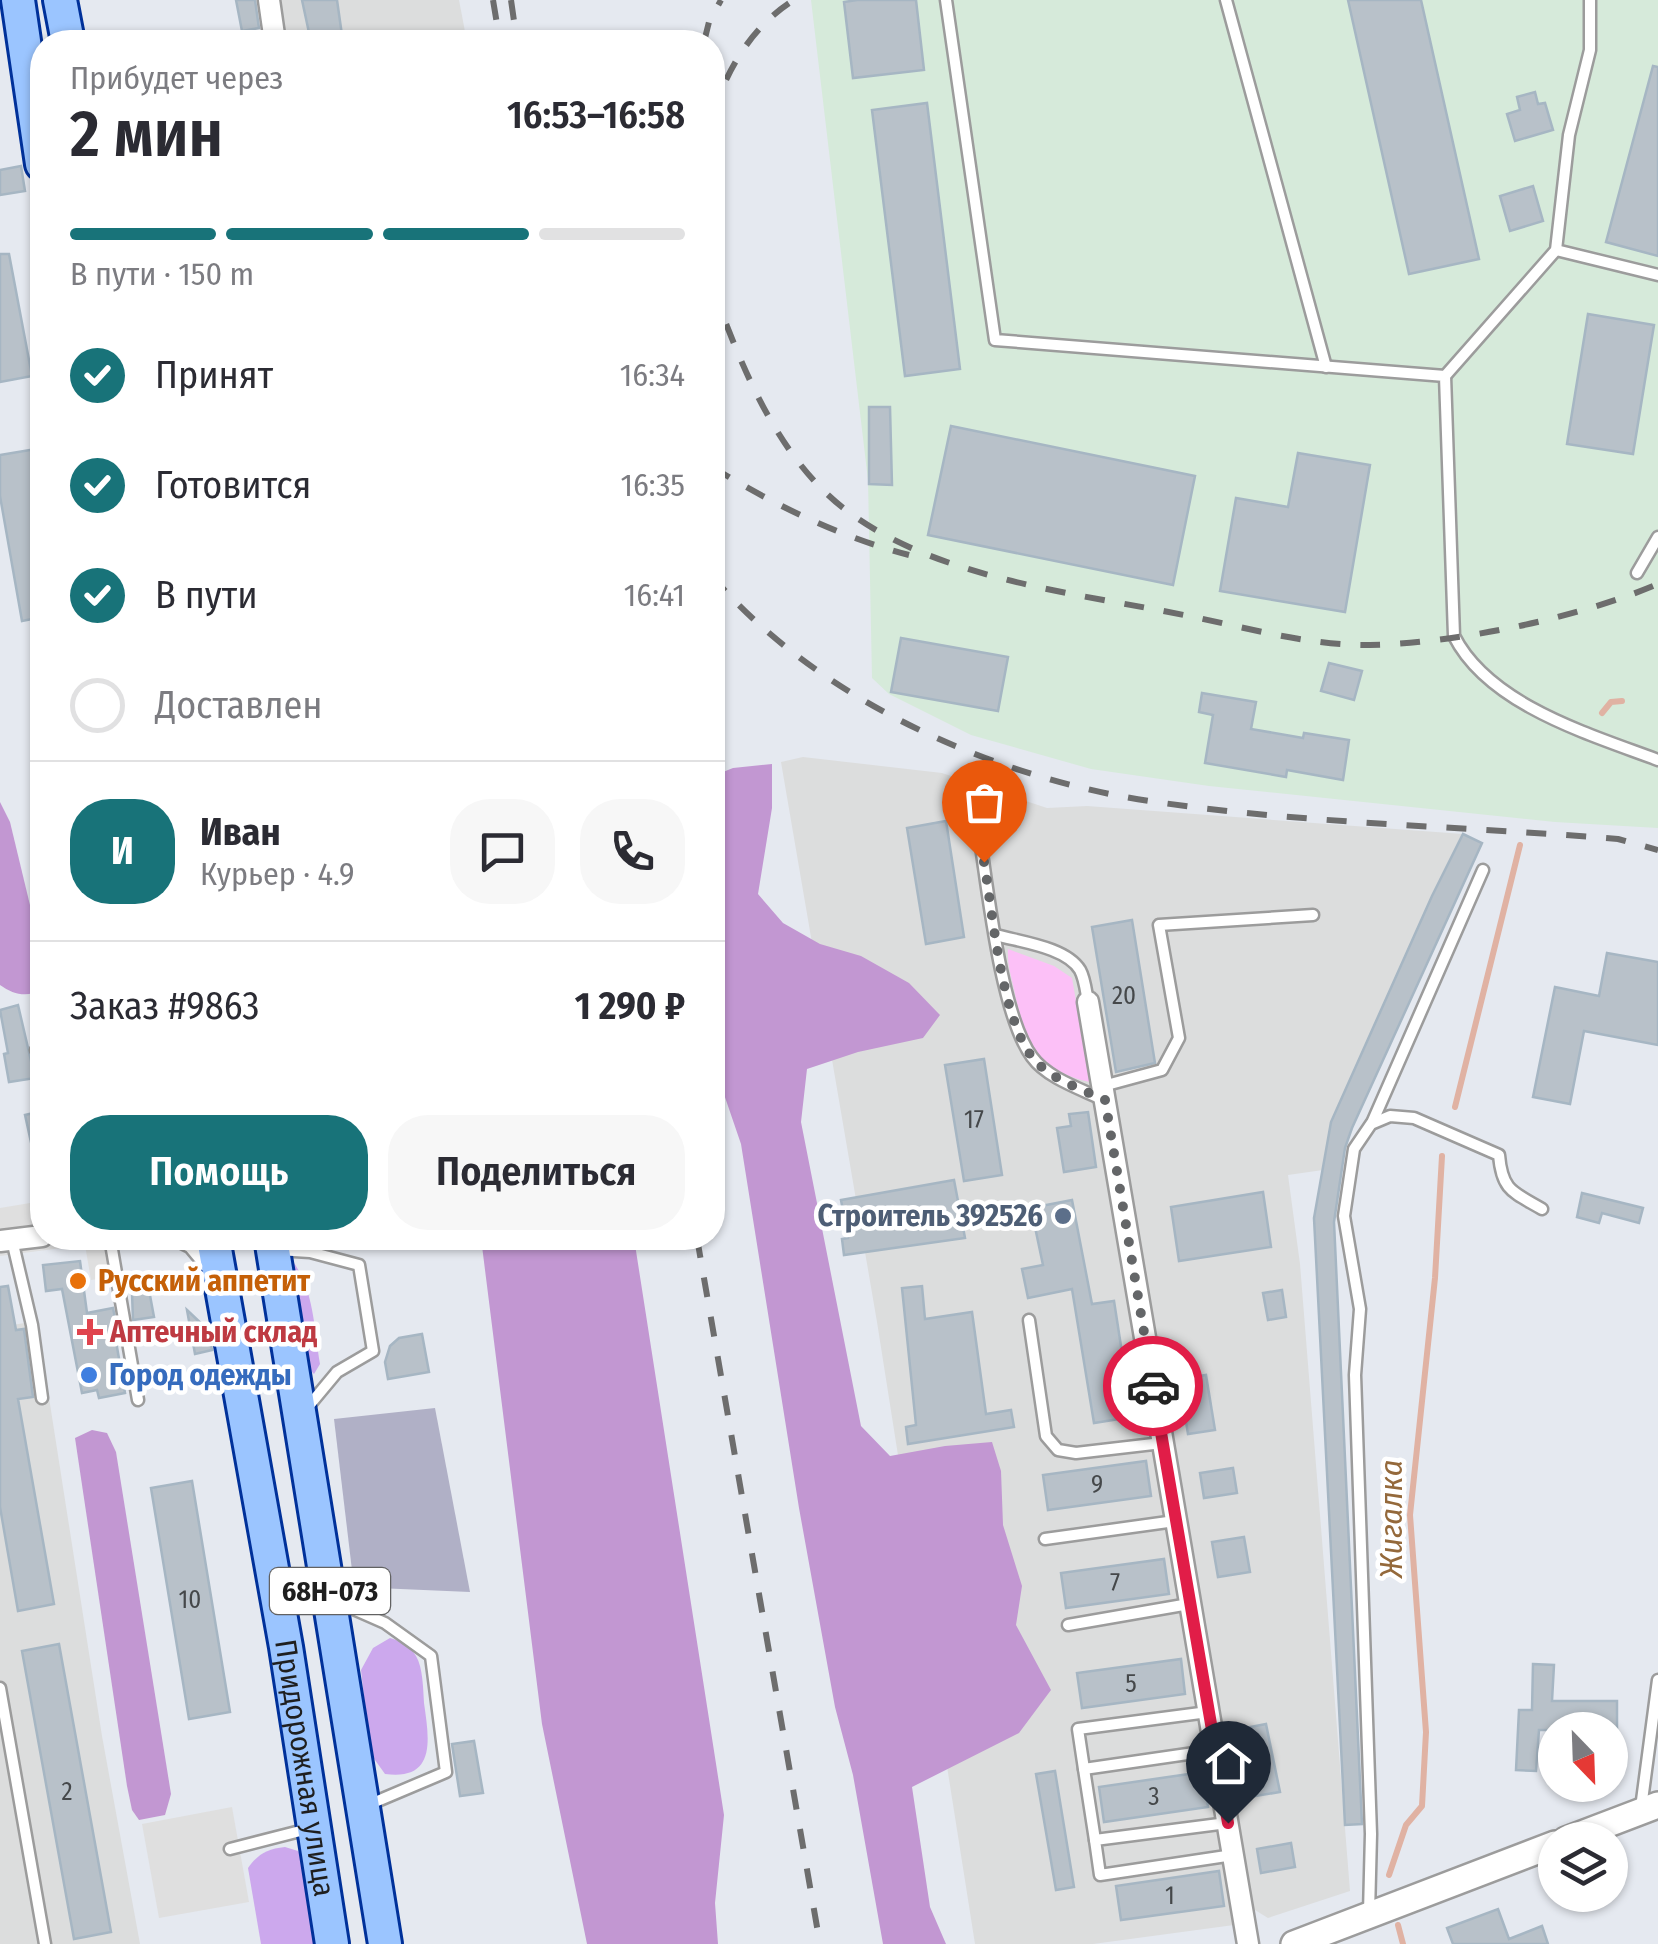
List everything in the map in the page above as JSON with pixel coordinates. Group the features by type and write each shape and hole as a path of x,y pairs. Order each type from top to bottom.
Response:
{"main road":[{"path":"60,0 66,30"},
{"path":"14,7 30,97"},
{"name":"Придорожная улица","path":"216,1250 332,1944"},
{"name":"68Н-073","path":"273,1250 386,1944"}],"street":[{"path":"269,0 273,30"},
{"path":"1088,1002 1248,1944"},
{"path":"197,1250 221,1279"},
{"path":"1613,1822 1649,1808"},
{"path":"1294,1944 1344,1932 1369,1917 1538,1851"}],"lane":[{"path":"946,0 996,340 1445,376"},
{"path":"1226,0 1326,367"},
{"path":"1590,0 1590,50 1569,135 1556,250 1445,376 1454,636 1466,660 1492,683 1571,728 1658,760"},
{"path":"1556,250 1658,274"},
{"path":"1638,573 1658,537"},
{"path":"978,826 996,936 1018,1032 1033,1059 1066,1082 1104,1093 1162,1070 1180,1038 1159,925 1312,914"},
{"path":"1369,1917 1371,1834 1354,1375 1360,1309 1344,1216 1354,1150 1372,1124 1483,870"},
{"path":"996,936 1054,952 1074,964 1082,973 1088,1002"},
{"path":"1372,1124 1390,1116 1414,1118 1499,1155 1501,1178 1508,1188 1542,1209"},
{"path":"6,1240 32,1324 42,1398"},
{"path":"112,1250 138,1400"},
{"path":"300,1250 358,1265 373,1351 337,1372 300,1416"},
{"path":"1029,1320 1046,1436 1058,1450 1076,1454 1163,1443"},
{"path":"1045,1539 1176,1521"},
{"path":"331,1600 386,1622 431,1656 446,1772 362,1807"},
{"path":"1068,1625 1190,1604"},
{"path":"1649,1808 1658,1680"},
{"path":"1,1695 46,1944"},
{"path":"1209,1711 1078,1729 1100,1875 1233,1856"},
{"path":"1084,1770 1215,1750"},
{"path":"1095,1840 1228,1823"},
{"path":"230,1849 314,1828"}],"shaded area":[{"path":"262,0 459,0 465,30 267,30"},
{"path":"811,0 1658,0 1658,828 1555,822 1209,786 1091,769 971,735 889,694 872,678 868,480"},
{"path":"803,757 942,773 1047,808 1087,806 1463,834 1331,1122 1323,1170 1288,1175 1300,1264 1350,1891 1268,1918 1250,1907 1234,1925 1093,1944 975,1944 877,1322 781,762"},
{"path":"772,764 772,808 758,894 783,923 820,944 861,956 909,983 940,1015 923,1038 858,1052 807,1069 801,1122 861,1426 890,1456 992,1442 1001,1471 1003,1525 1022,1586 1016,1625 1051,1690 1019,1733 912,1787 930,1907 946,1944 883,1944 853,1775 835,1707 741,1144 725,1097 725,771"},
{"path":"0,802 10,822 30,905 30,994 16,993 0,985"},
{"path":"1008,949 1054,966 1072,978 1090,1082 1057,1070 1036,1050 1022,1023"},
{"path":"30,1203 30,1250 46,1250 0,1256 0,1208"},
{"path":"86,1250 112,1250 117,1276 91,1280"},
{"path":"483,1250 636,1250 724,1815 715,1903 718,1944 587,1944 542,1724"},
{"path":"291,1259 299,1270 312,1309 320,1364 314,1374 306,1366 287,1261"},
{"path":"37,1321 102,1736 140,1944 0,1944 0,1327"},
{"path":"435,1408 470,1592 354,1587 334,1419"},
{"path":"92,1430 107,1433 116,1452 171,1794 165,1815 139,1820 132,1810 127,1786 75,1438"},
{"path":"390,1638 408,1647 418,1661 427,1730 422,1764 402,1774 385,1774 370,1753 361,1670 373,1648"},
{"path":"232,1807 249,1902 159,1918 142,1824"},
{"path":"285,1847 298,1851 305,1862 319,1944 261,1944 248,1868 264,1853"}],"building":[{"path":"236,0 255,0 259,28 242,30"},
{"path":"302,0 337,0 341,30 308,30"},
{"path":"916,0 924,70 853,78 844,2"},
{"path":"1348,0 1421,0 1479,259 1409,274"},
{"path":"1653,66 1658,67 1658,256 1606,242"},
{"path":"1535,92 1538,104 1545,103 1553,130 1515,141 1507,114 1520,110 1517,97"},
{"path":"927,103 960,369 905,376 872,110"},
{"path":"21,166 25,191 0,195 0,170"},
{"path":"1533,186 1543,221 1510,231 1500,196"},
{"path":"0,254 9,254 30,376 0,382"},
{"path":"1588,314 1654,325 1633,454 1567,444"},
{"path":"869,407 890,407 892,485 869,484"},
{"path":"951,426 1195,476 1173,585 928,535"},
{"path":"30,450 30,619 22,621 0,496 0,455"},
{"path":"1298,453 1370,465 1345,612 1220,591 1236,498 1288,507"},
{"path":"901,638 1008,657 998,711 891,692"},
{"path":"1329,663 1362,671 1354,700 1321,691"},
{"path":"1202,693 1256,702 1251,729 1303,738 1304,733 1349,740 1343,780 1287,770 1286,777 1205,763 1213,715 1199,712"},
{"path":"946,821 964,937 926,944 907,828"},
{"path":"1463,834 1482,843 1352,1128 1345,1148 1334,1222 1362,1824 1345,1825 1314,1218 1331,1122"},
{"path":"1132,920 1155,1063 1116,1072 1092,927"},
{"path":"1607,953 1658,962 1658,1045 1584,1031 1570,1104 1533,1097 1555,987 1599,996"},
{"path":"18,1005 30,1057 30,1079 9,1082 0,1010"},
{"path":"984,1059 1002,1175 964,1181 945,1065"},
{"path":"1088,1112 1096,1167 1064,1172 1057,1128 1071,1126 1069,1114"},
{"path":"954,1180 965,1238 844,1255 842,1239 848,1238 841,1200"},
{"path":"1263,1192 1271,1247 1179,1261 1171,1207"},
{"path":"1582,1193 1643,1208 1639,1223 1602,1213 1599,1223 1577,1217"},
{"path":"1072,1200 1092,1304 1114,1301 1132,1417 1094,1423 1072,1289 1028,1298 1022,1269 1043,1265 1031,1208"},
{"path":"80,1261 87,1313 113,1308 125,1393 99,1398 97,1390 82,1393 62,1289 46,1291 43,1265"},
{"path":"8,1286 16,1330 24,1329 33,1397 18,1399 54,1604 18,1611 0,1507 0,1287"},
{"path":"922,1286 925,1319 972,1312 986,1414 1011,1410 1014,1427 908,1444 906,1427 916,1425 902,1288"},
{"path":"149,1290 154,1317 133,1320 132,1293"},
{"path":"1282,1290 1286,1317 1268,1320 1263,1293"},
{"path":"187,1310 208,1330 212,1350 195,1354"},
{"path":"422,1334 429,1372 388,1379 385,1362 390,1346 399,1338"},
{"path":"1206,1375 1215,1430 1188,1434 1179,1379"},
{"path":"1146,1461 1151,1496 1048,1510 1043,1475"},
{"path":"1233,1468 1237,1493 1204,1498 1200,1473"},
{"path":"192,1481 230,1712 189,1719 151,1488"},
{"path":"1244,1537 1250,1572 1218,1577 1212,1542"},
{"path":"1164,1559 1169,1594 1066,1608 1061,1573"},
{"path":"59,1644 111,1932 74,1939 22,1651"},
{"path":"1181,1659 1185,1694 1082,1708 1077,1673"},
{"path":"1533,1664 1554,1665 1552,1701 1617,1701 1617,1712 1538,1712 1536,1771 1516,1770 1519,1710 1532,1710"},
{"path":"1266,1724 1280,1792 1249,1797 1240,1729"},
{"path":"474,1741 483,1793 460,1796 452,1744"},
{"path":"1055,1771 1074,1887 1056,1890 1036,1774"},
{"path":"1203,1772 1208,1807 1104,1822 1099,1787"},
{"path":"1291,1843 1295,1867 1261,1873 1257,1849"},
{"path":"1219,1871 1224,1906 1121,1920 1116,1886"},
{"path":"1498,1909 1509,1939 1542,1926 1548,1944 1453,1944 1447,1928"}],"waterway":[{"name":"Жигалка","path":"1602,713 1611,702 1622,701"},
{"name":"Жигалка","path":"1455,1107 1520,845"},
{"name":"Жигалка","path":"1389,1875 1406,1825 1422,1806 1426,1732 1410,1515 1435,1278 1442,1156"},
{"name":"Жигалка","path":"1398,1925 1403,1944"}],"railway":[{"path":"493,0 498,30"},
{"path":"511,0 515,30"},
{"path":"707,30 721,0"},
{"path":"725,83 753,36 794,0"},
{"path":"725,321 772,422 824,491 859,520 900,543 994,576 1277,635 1370,645 1479,634 1555,618 1658,584"},
{"path":"725,474 807,518 909,555"},
{"path":"725,590 802,660 855,695 911,726 1029,773 1089,789 1207,809 1618,839 1658,850"},
{"path":"699,1250 820,1944"}],"way so far":[{"path":"984,862 1018,1032 1033,1059 1066,1082 1105,1100 1153,1386"}],"place":[{"name":"Строитель 392526","path":"1063,1216"},
{"name":"Русский аппетит","path":"78,1281"},
{"name":"Аптечный склад","path":"90,1332"},
{"name":"Город одежды","path":"89,1375"}],"route":[{"path":"1153,1386 1228,1823"}]}
